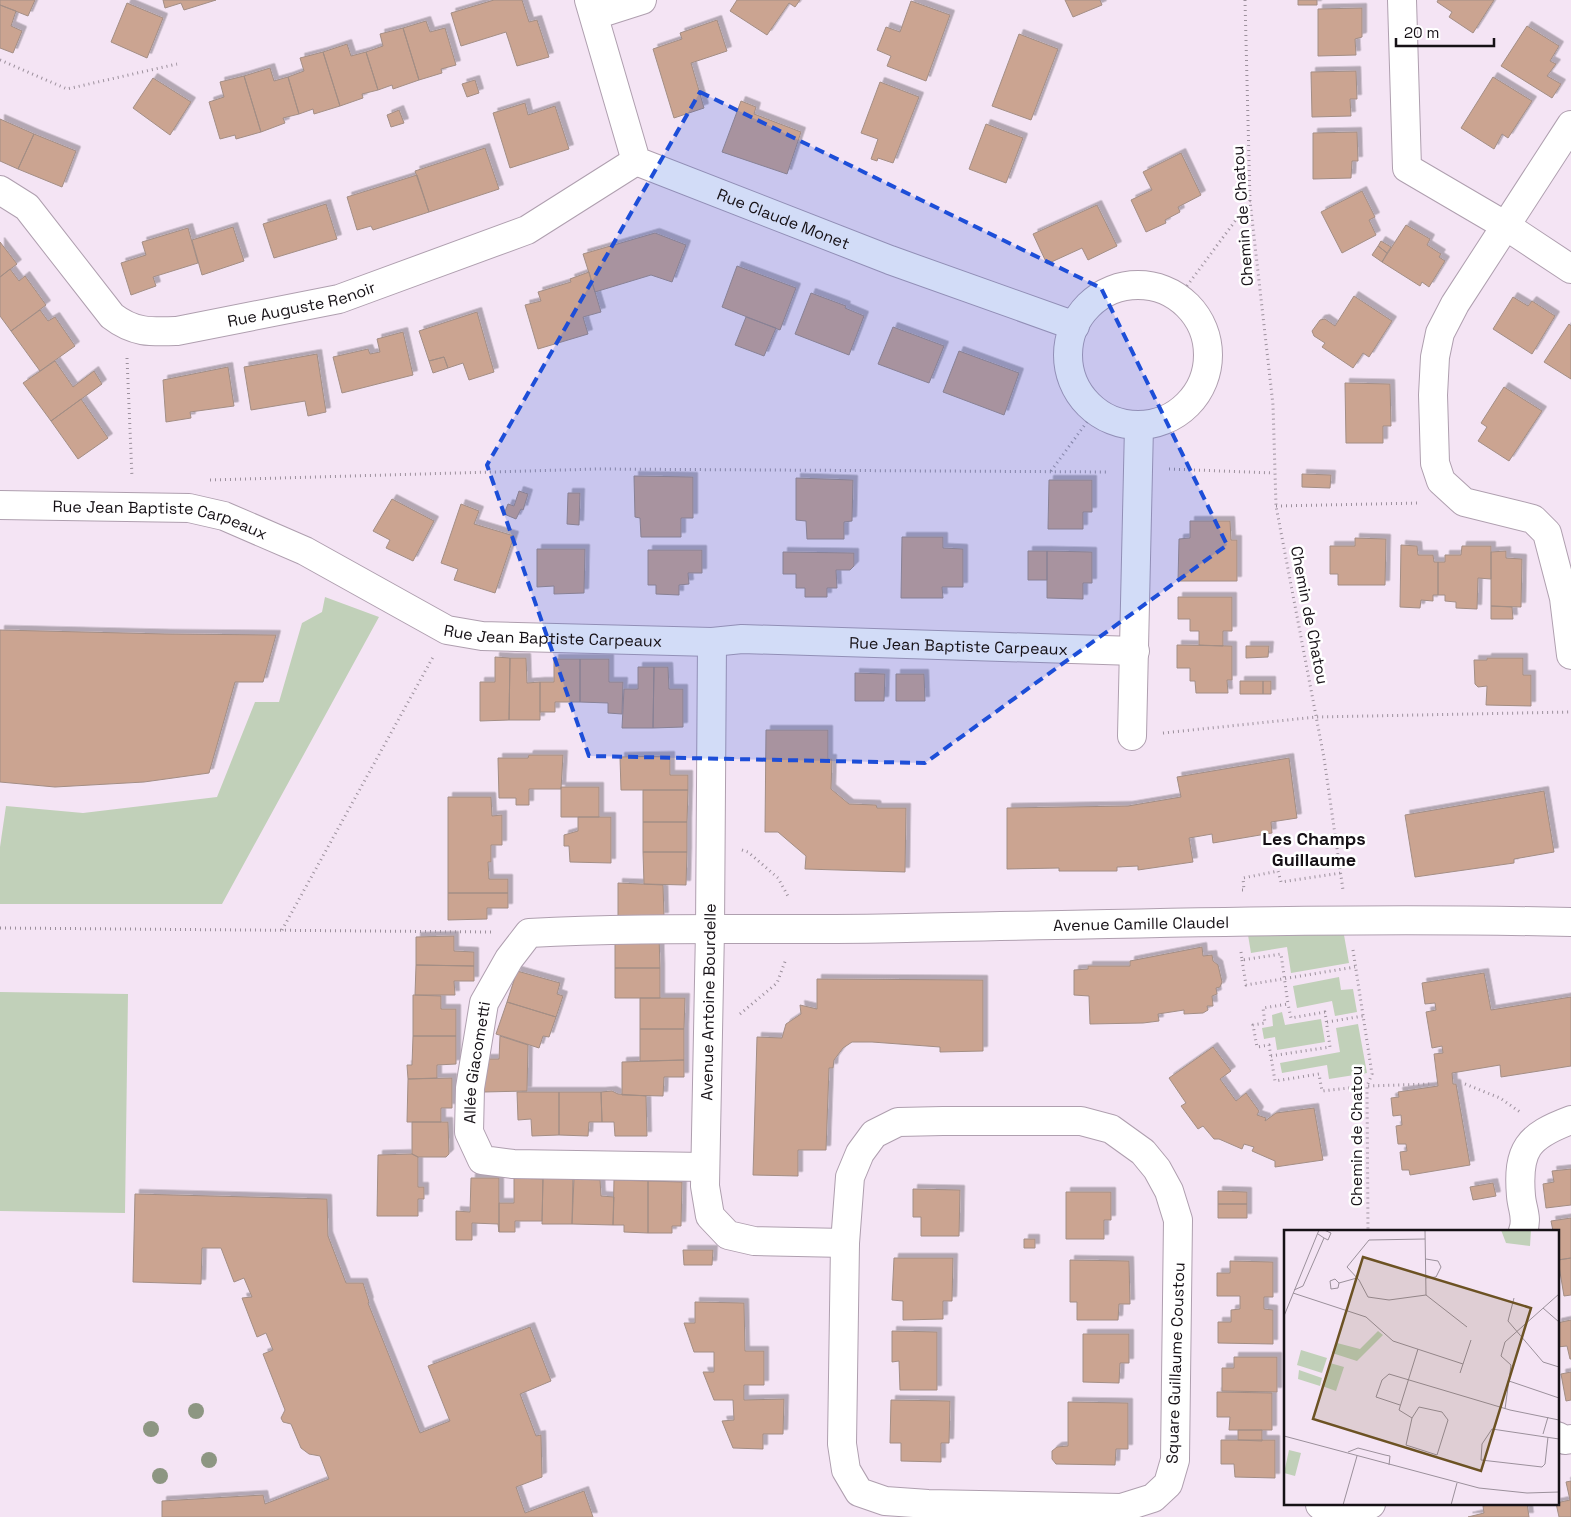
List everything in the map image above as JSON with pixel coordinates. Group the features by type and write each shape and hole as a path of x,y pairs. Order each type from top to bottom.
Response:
{"street":[{"path":"636,161 592,7 642,0"},
{"path":"1402,0 1407,168 1506,226 1571,269"},
{"path":"1571,125 1440,333 1435,357 1433,395 1436,463 1441,481 1464,502 1533,519 1547,533 1564,598 1571,655"},
{"name":"Rue Claude Monet","path":"636,161 890,260 1075,326"},
{"name":"Rue Auguste Renoir","path":"2,194 27,207 101,305 127,327 150,332 177,331 339,299 527,230 636,161"},
{"path":"1139,286 1159,288 1178,298 1194,313 1205,332 1209,354 1206,376 1196,396 1180,412 1160,422 1139,426 1115,422 1095,411 1079,393 1070,372 1069,349 1075,326 1086,309 1101,296 1120,288 1139,286"},
{"path":"1132,736 1139,426"},
{"name":"Rue Jean Baptiste Carpeaux","path":"0,505 189,508 224,516 305,551 447,630 482,636 712,642 742,639 1135,651"},
{"name":"Avenue Antoine Bourdelle","path":"712,642 710,930 705,1167 705,1186 710,1216 728,1235 754,1241 845,1243"},
{"name":"Avenue Camille Claudel","path":"710,930 1451,919 1571,922"},
{"path":"529,933 586,930 710,930"},
{"name":"Allée Giacometti","path":"529,933 509,959 484,1003 470,1088 469,1132 482,1160 513,1164 705,1167"},
{"name":"Square Guillaume Coustou","path":"1081,1121 1111,1129 1143,1152 1158,1169 1169,1190 1178,1220 1175,1460 1168,1484 1153,1498 1121,1508 928,1504 886,1501 859,1492 846,1470 842,1444 845,1243 850,1177 860,1153 874,1134 898,1122 1081,1121"},
{"path":"1523,1230 1526,1222 1521,1197 1521,1170 1527,1145 1559,1125"},
{"path":"1558,1436 1565,1440 1571,1439"},
{"path":"1320,1505 1371,1504"}],"path":[{"name":"Chemin de Chatou","path":"1244,0 1250,201 1273,405 1276,506 1316,717 1372,1074 1367,1086 1368,1230"},
{"path":"0,60 67,89 177,64"},
{"path":"1178,298 1250,201"},
{"path":"127,327 132,508"},
{"path":"1051,472 1095,411"},
{"path":"202,480 598,469 1113,472 1138,468 1274,473"},
{"path":"1276,506 1464,502"},
{"path":"282,930 447,630"},
{"path":"1132,736 1316,717 1571,712"},
{"path":"1238,891 1244,890 1243,878 1278,871 1281,882 1341,873"},
{"path":"0,928 529,933"},
{"path":"1240,944 1246,985 1355,967"},
{"path":"1242,960 1281,954 1291,1018 1325,1012 1330,1047 1271,1056"},
{"path":"1288,1004 1263,1008 1265,1023 1253,1025 1257,1048 1269,1045 1275,1081 1319,1074 1322,1091 1367,1086 1431,1084"},
{"path":"1327,1022 1363,1016"},
{"path":"1465,1084 1559,1125"}],"highlighted area":[{"path":"700,92 1101,288 1227,545 925,763 589,756 487,465"}],"green space":[{"path":"325,597 379,617 222,904 0,904 0,847 6,806 83,813 217,797 255,702 279,702 302,623 322,612"},
{"path":"1248,935 1344,935 1349,963 1291,973 1287,947 1251,953"},
{"path":"1339,977 1341,990 1353,989 1357,1012 1335,1016 1332,1001 1297,1008 1293,986"},
{"path":"0,992 128,994 125,1213 0,1211"},
{"path":"1282,1012 1285,1025 1321,1019 1325,1042 1277,1050 1275,1037 1264,1039 1262,1028 1273,1026 1272,1015"},
{"path":"1358,1024 1367,1073 1329,1079 1327,1065 1282,1073 1280,1063 1340,1052 1336,1028"}],"building":[{"path":"0,0 35,0 28,16 0,5"},
{"path":"163,0 216,0 184,10 181,3 165,8"},
{"path":"494,0 522,0 529,22 537,20 549,57 517,66 506,32 461,46 451,13"},
{"path":"737,0 800,0 795,7 789,3 767,35 730,11"},
{"path":"1065,0 1100,0 1102,5 1073,17"},
{"path":"1298,0 1317,0 1317,5 1298,5"},
{"path":"1438,0 1494,0 1473,33 1449,17 1452,12 1437,2"},
{"path":"911,1 950,15 926,81 887,66 891,56 877,50 886,27 900,32"},
{"path":"127,3 163,18 147,58 111,42"},
{"path":"0,5 16,11 11,26 22,31 13,53 0,48"},
{"path":"1362,8 1362,37 1355,39 1356,55 1318,56 1318,9"},
{"path":"717,20 727,51 691,63 704,108 674,118 653,49 682,39 680,33"},
{"path":"426,21 430,32 445,28 456,65 441,69 442,73 419,80 403,28"},
{"path":"1527,26 1559,46 1550,61 1556,64 1547,76 1561,84 1552,98 1501,66"},
{"path":"403,28 419,80 393,89 392,85 378,90 366,52 383,46 380,34"},
{"path":"1019,34 1058,49 1031,120 992,106"},
{"path":"347,44 351,56 366,52 378,90 362,94 363,98 340,106 323,52"},
{"path":"323,52 340,106 314,114 313,109 299,114 288,77 304,71 300,58"},
{"path":"270,68 274,81 288,77 299,114 283,118 285,123 261,132 244,76"},
{"path":"1356,71 1357,99 1350,99 1351,116 1312,117 1311,72"},
{"path":"244,76 261,132 236,139 235,135 220,139 209,102 224,97 220,82"},
{"path":"1493,77 1532,101 1508,138 1502,134 1494,149 1461,128"},
{"path":"153,78 191,102 170,135 133,108"},
{"path":"475,80 479,93 467,97 462,84"},
{"path":"880,82 919,97 893,163 878,158 877,161 871,159 878,139 861,133"},
{"path":"741,101 756,107 754,114 801,132 787,174 722,152"},
{"path":"525,103 528,115 555,106 569,149 510,168 493,113"},
{"path":"399,110 404,123 391,127 387,115"},
{"path":"0,119 34,134 18,169 0,161"},
{"path":"986,124 1023,138 1006,183 969,169"},
{"path":"1357,132 1358,161 1352,161 1351,178 1313,179 1313,133"},
{"path":"34,134 76,151 62,187 18,169"},
{"path":"485,148 499,189 429,212 415,171"},
{"path":"1181,153 1201,195 1178,207 1180,212 1165,220 1166,223 1146,232 1131,200 1152,190 1143,172"},
{"path":"417,175 429,212 373,230 371,226 357,230 347,197"},
{"path":"1362,191 1375,217 1369,220 1376,235 1342,253 1321,212"},
{"path":"326,204 337,239 274,258 263,224"},
{"path":"1097,205 1117,246 1088,260 1082,248 1047,264 1033,234"},
{"path":"1406,225 1430,239 1427,245 1441,254 1439,257 1445,261 1429,287 1422,282 1420,286 1382,262"},
{"path":"233,227 244,261 202,275 192,240"},
{"path":"188,228 198,263 153,277 156,286 131,295 121,263 146,255 142,242"},
{"path":"655,233 686,245 672,282 651,275 595,292 583,254"},
{"path":"1381,241 1391,247 1387,253 1378,246"},
{"path":"0,242 17,264 0,277"},
{"path":"1378,246 1387,253 1382,262 1372,255"},
{"path":"737,266 796,288 780,330 722,307"},
{"path":"10,269 19,281 25,276 46,305 11,331 0,316 0,277"},
{"path":"589,272 601,312 583,317 588,334 538,349 525,305 541,301 538,292 571,282 570,279"},
{"path":"811,293 846,306 845,308 864,316 849,355 795,334"},
{"path":"1354,296 1392,321 1369,357 1363,353 1353,368 1322,347 1325,343 1314,336 1312,331 1320,320 1325,319 1335,326"},
{"path":"1513,297 1528,306 1532,301 1555,316 1532,354 1493,329"},
{"path":"40,310 48,321 55,317 75,346 40,371 11,331"},
{"path":"477,312 494,372 469,380 463,363 448,368 444,357 429,361 419,331"},
{"path":"746,317 776,328 764,356 735,345"},
{"path":"1569,324 1571,326 1571,379 1544,362"},
{"path":"893,327 944,346 929,383 878,364"},
{"path":"403,332 413,375 342,393 333,357 368,349 370,354 380,352 377,339"},
{"path":"959,351 1019,373 1004,415 943,392"},
{"path":"317,354 326,412 308,416 305,401 251,410 244,367"},
{"path":"444,357 448,368 433,373 429,361"},
{"path":"55,361 73,387 94,371 102,384 51,421 23,383"},
{"path":"228,367 234,406 190,412 191,418 166,422 163,380"},
{"path":"1345,383 1390,384 1391,426 1383,426 1383,443 1346,443"},
{"path":"1504,387 1542,411 1509,461 1478,441 1487,427 1481,423"},
{"path":"81,399 108,438 78,459 51,421"},
{"path":"1302,474 1331,475 1330,488 1302,487"},
{"path":"634,476 693,477 693,518 681,518 681,537 641,537 640,518 635,517"},
{"path":"796,478 853,480 852,521 844,522 844,539 807,539 806,521 796,520"},
{"path":"1049,480 1092,480 1092,512 1083,512 1083,529 1048,529"},
{"path":"519,491 528,494 523,510 521,509 516,519 504,514 508,504 514,506"},
{"path":"568,493 580,493 579,525 567,524"},
{"path":"392,499 434,521 413,561 386,548 390,540 373,531"},
{"path":"461,504 479,511 474,524 514,536 495,593 454,580 458,569 441,563"},
{"path":"1190,521 1230,521 1231,540 1237,540 1237,581 1178,581 1179,539 1190,538"},
{"path":"902,537 943,537 943,548 963,549 963,587 942,587 943,598 901,598"},
{"path":"1355,538 1386,539 1385,585 1338,585 1338,574 1330,574 1330,546 1355,546"},
{"path":"1401,545 1417,546 1418,555 1433,555 1434,562 1438,562 1438,595 1433,595 1433,601 1421,600 1420,608 1400,607"},
{"path":"1462,546 1491,546 1491,579 1478,578 1477,609 1456,608 1456,602 1445,601 1445,595 1438,595 1438,562 1445,562 1445,555 1461,555"},
{"path":"537,549 585,549 584,593 554,594 554,586 537,587"},
{"path":"648,550 702,550 702,573 688,573 689,584 679,585 679,595 656,594 656,585 648,585"},
{"path":"1028,551 1047,551 1047,580 1028,580"},
{"path":"1047,551 1092,552 1092,583 1083,583 1083,599 1047,598"},
{"path":"1506,551 1506,558 1522,559 1521,607 1491,606 1491,552"},
{"path":"783,552 854,553 854,566 850,570 836,570 837,588 827,588 827,597 805,597 805,588 796,588 796,574 783,574"},
{"path":"1178,597 1232,597 1232,631 1223,631 1223,646 1199,645 1199,631 1190,631 1190,619 1178,619"},
{"path":"1491,606 1512,607 1513,619 1491,619"},
{"path":"0,630 276,635 263,682 235,682 209,773 144,782 55,787 0,782"},
{"path":"1177,645 1232,646 1232,680 1227,680 1228,693 1196,693 1195,681 1190,681 1190,668 1177,668"},
{"path":"1246,646 1269,646 1268,657 1246,658"},
{"path":"495,657 510,658 509,720 480,721 480,682 495,682"},
{"path":"510,658 526,658 527,683 540,682 540,720 509,720"},
{"path":"1487,658 1523,658 1523,675 1531,675 1531,706 1486,705 1487,686 1478,687 1475,684 1474,660 1487,660"},
{"path":"554,659 580,659 580,702 555,702 555,712 540,712 540,682 554,682"},
{"path":"580,659 609,659 609,682 623,682 622,714 608,713 608,703 580,702"},
{"path":"638,667 654,667 653,728 622,728 624,689 638,689"},
{"path":"654,667 668,667 669,689 683,689 683,727 653,728"},
{"path":"855,673 885,674 884,701 855,701"},
{"path":"896,674 924,674 925,701 896,701"},
{"path":"1240,681 1263,681 1263,694 1240,694"},
{"path":"1263,681 1271,681 1271,694 1263,694"},
{"path":"766,730 828,730 828,759 832,759 831,789 849,804 876,805 877,808 906,808 905,872 805,869 806,856 778,832 765,832"},
{"path":"529,755 563,755 561,789 529,789 529,805 516,805 516,798 499,798 498,758 528,758"},
{"path":"670,756 670,775 688,775 688,790 621,790 620,757"},
{"path":"1289,758 1297,818 1271,822 1272,833 1213,843 1212,834 1189,838 1193,862 1138,870 1138,866 1117,867 1117,871 1059,871 1059,868 1007,869 1007,808 1128,806 1181,797 1177,777"},
{"path":"561,787 599,787 599,817 561,817"},
{"path":"643,790 688,790 687,822 643,822"},
{"path":"1544,791 1554,852 1514,859 1514,863 1415,877 1405,815"},
{"path":"448,797 491,797 492,816 502,815 502,845 491,845 491,862 488,862 489,879 508,879 508,893 448,893"},
{"path":"578,817 611,817 611,863 570,862 569,846 564,846 564,835 578,831"},
{"path":"643,822 687,822 687,852 643,852"},
{"path":"643,852 687,852 686,885 644,884"},
{"path":"618,883 663,885 664,917 618,918"},
{"path":"448,893 508,893 508,908 487,908 487,919 448,920"},
{"path":"454,936 454,951 474,952 474,966 416,965 416,937"},
{"path":"615,936 659,936 660,968 615,968"},
{"path":"1202,947 1203,956 1212,955 1213,961 1218,965 1222,982 1220,987 1216,988 1217,994 1212,996 1213,1006 1207,1006 1208,1010 1203,1013 1184,1014 1184,1010 1158,1014 1159,1021 1090,1024 1089,996 1074,995 1074,970 1088,969 1088,966 1130,966 1130,961"},
{"path":"416,965 474,966 474,981 454,981 455,995 415,995"},
{"path":"615,968 660,968 660,998 615,998"},
{"path":"517,971 560,983 557,994 563,996 556,1017 507,1002"},
{"path":"1484,973 1491,1010 1571,997 1571,1066 1501,1077 1500,1065 1452,1073 1453,1084 1456,1084 1470,1165 1410,1175 1409,1170 1402,1170 1400,1152 1407,1151 1406,1144 1398,1144 1396,1126 1402,1125 1401,1115 1393,1116 1391,1098 1399,1097 1398,1092 1438,1086 1434,1054 1443,1053 1442,1046 1432,1048 1426,1012 1436,1010 1435,1003 1425,1004 1422,983"},
{"path":"817,979 983,980 983,1051 940,1052 940,1047 852,1042 843,1048 834,1060 833,1068 829,1068 826,1150 798,1150 798,1176 753,1175 757,1037 782,1038 786,1024 801,1014 800,1005 817,1009"},
{"path":"413,995 441,996 441,1009 456,1009 456,1036 413,1036"},
{"path":"640,998 685,998 684,1029 640,1029"},
{"path":"507,1002 556,1017 549,1037 543,1036 539,1048 496,1034"},
{"path":"640,1029 684,1029 684,1060 640,1061"},
{"path":"413,1036 456,1036 456,1064 437,1065 437,1078 408,1079 407,1065 412,1065"},
{"path":"500,1036 528,1045 527,1091 484,1092 486,1059 499,1059"},
{"path":"1213,1047 1231,1071 1220,1079 1236,1101 1246,1093 1259,1111 1257,1115 1266,1118 1265,1121 1276,1113 1314,1108 1323,1160 1275,1167 1275,1161 1252,1151 1254,1147 1244,1144 1242,1149 1219,1139 1214,1139 1203,1126 1198,1129 1181,1106 1186,1103 1169,1078"},
{"path":"684,1060 684,1077 664,1077 663,1096 622,1095 622,1062"},
{"path":"452,1078 452,1108 441,1108 441,1122 407,1122 408,1079"},
{"path":"612,1091 618,1094 646,1096 647,1136 615,1136 614,1122 602,1122 601,1092"},
{"path":"517,1092 559,1092 559,1135 532,1136 531,1119 518,1120"},
{"path":"559,1092 601,1092 602,1122 589,1122 588,1136 559,1135"},
{"path":"412,1122 448,1122 449,1154 446,1157 418,1157 412,1154"},
{"path":"412,1154 418,1157 418,1187 424,1187 424,1199 418,1199 418,1216 377,1216 378,1155"},
{"path":"1571,1169 1571,1205 1546,1208 1543,1184 1554,1182 1552,1171"},
{"path":"543,1176 573,1176 572,1224 542,1224"},
{"path":"471,1178 499,1178 499,1232 498,1224 472,1223 472,1240 456,1240 456,1211 470,1212"},
{"path":"514,1178 543,1179 542,1221 515,1221 515,1232 499,1232 499,1203 514,1203"},
{"path":"574,1179 600,1180 601,1196 614,1197 613,1225 572,1224"},
{"path":"614,1180 648,1181 648,1233 624,1232 624,1225 613,1225"},
{"path":"648,1181 682,1182 681,1226 672,1226 672,1233 648,1233"},
{"path":"1493,1183 1496,1196 1473,1200 1470,1187"},
{"path":"913,1189 960,1190 959,1236 921,1236 921,1217 913,1217"},
{"path":"1218,1191 1247,1192 1247,1204 1218,1204"},
{"path":"1066,1192 1111,1192 1111,1220 1104,1220 1104,1239 1066,1239"},
{"path":"135,1194 327,1199 328,1236 346,1283 363,1283 368,1303 420,1433 450,1421 428,1366 530,1327 551,1381 520,1394 536,1436 541,1435 542,1477 516,1487 525,1513 584,1491 593,1517 162,1517 162,1501 263,1495 265,1504 329,1479 320,1456 309,1454 301,1448 291,1424 283,1422 281,1418 285,1410 263,1354 273,1350 266,1333 257,1337 242,1298 252,1297 244,1278 234,1282 221,1248 202,1248 201,1284 133,1282"},
{"path":"1218,1204 1247,1204 1247,1218 1218,1218"},
{"path":"1571,1218 1571,1258 1558,1260 1558,1230 1553,1230 1551,1221"},
{"path":"1024,1239 1035,1239 1035,1248 1024,1248"},
{"path":"683,1250 713,1250 712,1265 684,1265"},
{"path":"894,1258 953,1258 952,1301 943,1301 943,1319 903,1320 903,1301 892,1300"},
{"path":"1571,1258 1571,1295 1564,1296 1558,1260"},
{"path":"1070,1260 1129,1261 1130,1304 1119,1304 1118,1320 1077,1320 1077,1302 1070,1302"},
{"path":"1230,1261 1273,1262 1273,1297 1264,1297 1264,1309 1273,1310 1273,1344 1218,1343 1218,1322 1231,1322 1231,1310 1240,1309 1240,1296 1217,1296 1217,1273 1230,1273"},
{"path":"695,1302 744,1303 745,1351 764,1351 764,1385 744,1385 744,1400 784,1399 783,1434 763,1434 763,1449 733,1448 722,1421 734,1420 733,1400 714,1400 703,1372 714,1372 714,1352 694,1352 684,1323 695,1323"},
{"path":"1571,1320 1571,1359 1567,1346 1558,1347 1558,1323"},
{"path":"892,1331 937,1332 937,1390 900,1390 899,1361 892,1362"},
{"path":"1083,1334 1129,1334 1129,1363 1120,1363 1119,1383 1083,1382"},
{"path":"1234,1357 1277,1357 1277,1392 1222,1391 1222,1368 1234,1368"},
{"path":"1571,1372 1571,1400 1566,1401 1561,1374"},
{"path":"1217,1392 1272,1393 1272,1430 1229,1430 1230,1417 1217,1417"},
{"path":"891,1400 950,1401 949,1443 941,1443 941,1462 901,1461 901,1443 890,1443"},
{"path":"1068,1402 1128,1403 1128,1449 1116,1449 1115,1465 1056,1464 1052,1459 1052,1451 1057,1447 1068,1446"},
{"path":"1238,1430 1262,1430 1262,1441 1238,1440"},
{"path":"1221,1440 1275,1440 1275,1478 1235,1477 1234,1464 1221,1464"},
{"path":"1571,1481 1571,1517 1559,1517 1556,1504 1570,1500 1566,1482"},
{"path":"1493,1504 1527,1504 1529,1517 1468,1517 1484,1513 1483,1506"}],"district":[{"name":"Les Champs Guillaume","path":"1314,850"}]}
